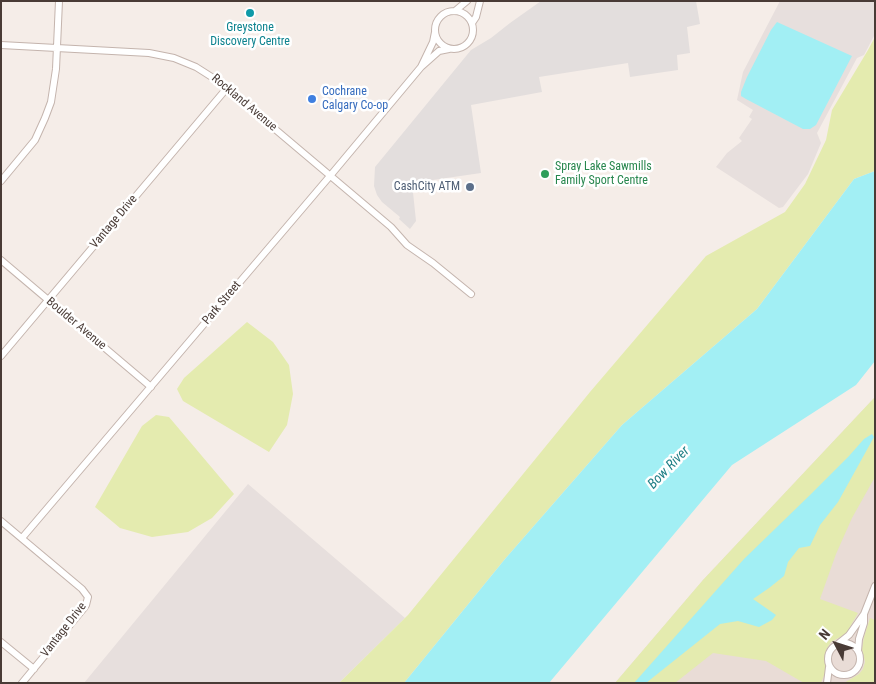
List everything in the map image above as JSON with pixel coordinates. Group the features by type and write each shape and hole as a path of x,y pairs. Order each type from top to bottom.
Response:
{"street":[{"path":"1,181 34,140 46,118 54,89 59,1"},
{"path":"455,11 465,15 472,23 473,33 468,42 463,46 451,49 440,42 435,32 437,22 441,16 455,11 467,1"},
{"path":"472,23 476,17 480,1"},
{"name":"Park Street","path":"421,67 433,42 435,32"},
{"name":"Rockland Avenue","path":"1,45 149,53 186,62 212,76 227,88 394,231 407,245 433,263 471,294"},
{"name":"Park Street","path":"22,538 421,67 439,51 451,49"},
{"name":"Vantage Drive","path":"1,356 227,88"},
{"name":"Boulder Avenue","path":"1,260 151,387"},
{"name":"Vantage Drive","path":"1,521 82,589 88,597 84,608 22,683"},
{"path":"827,683 829,667 827,656 832,647 849,636 864,614 875,586"},
{"path":"838,683 859,666 859,639 864,623 864,614"},
{"path":"1,642 34,669"},
{"path":"836,644 841,642 851,644 858,651"},
{"path":"829,667 837,674 847,675 852,673"}],"shaded area":[{"path":"541,1 696,1 700,24 687,27 690,53 677,55 678,70 630,77 628,63 539,77 542,92 471,105 481,173 412,183 416,221 410,229 377,195 374,186 375,167 471,50 491,38"},
{"path":"780,1 875,1 875,34 864,55 857,58 817,133 821,143 808,174 783,207 779,208 716,167 727,153 742,141 739,138 752,119 749,117 753,110 737,100 743,72"},
{"path":"875,397 875,683 615,683 703,580"},
{"path":"248,484 405,618 339,683 84,683"}],"green space":[{"path":"875,37 875,171 854,179 757,309 622,425 505,559 404,683 339,683 408,615 590,392 706,256 785,212 805,184 826,140 832,110"},
{"path":"247,322 273,342 289,365 293,394 287,425 269,452 183,401 177,389 184,378"},
{"path":"875,397 875,477 852,518 836,554 820,599 858,613 846,634 831,642 826,650 827,668 821,683 804,683 766,661 713,653 675,683 615,683 703,580"},
{"path":"156,415 169,417 234,494 212,518 188,532 152,537 120,528 95,507 142,426"},
{"path":"870,618 875,620 875,683 844,683 859,674 863,669 865,662 862,649"}],"water":[{"path":"777,22 852,56 816,125 810,129 803,129 741,96 747,77"},
{"name":"Bow River","path":"875,171 875,361 856,385 732,465 549,683 404,683 505,559 622,425 757,309 854,179"},
{"path":"872,434 874,437 838,502 820,525 810,546 799,548 788,562 784,576 753,599 776,615 772,620 759,627 738,621 720,624 646,683 634,683 744,559 864,439"}],"place":[{"name":"Greystone Discovery Centre","path":"250,13"},
{"name":"Cochrane Calgary Co-op","path":"312,99"},
{"name":"Spray Lake Sawmills Family Sport Centre","path":"545,174"},
{"name":"CashCity ATM","path":"470,187"}]}
